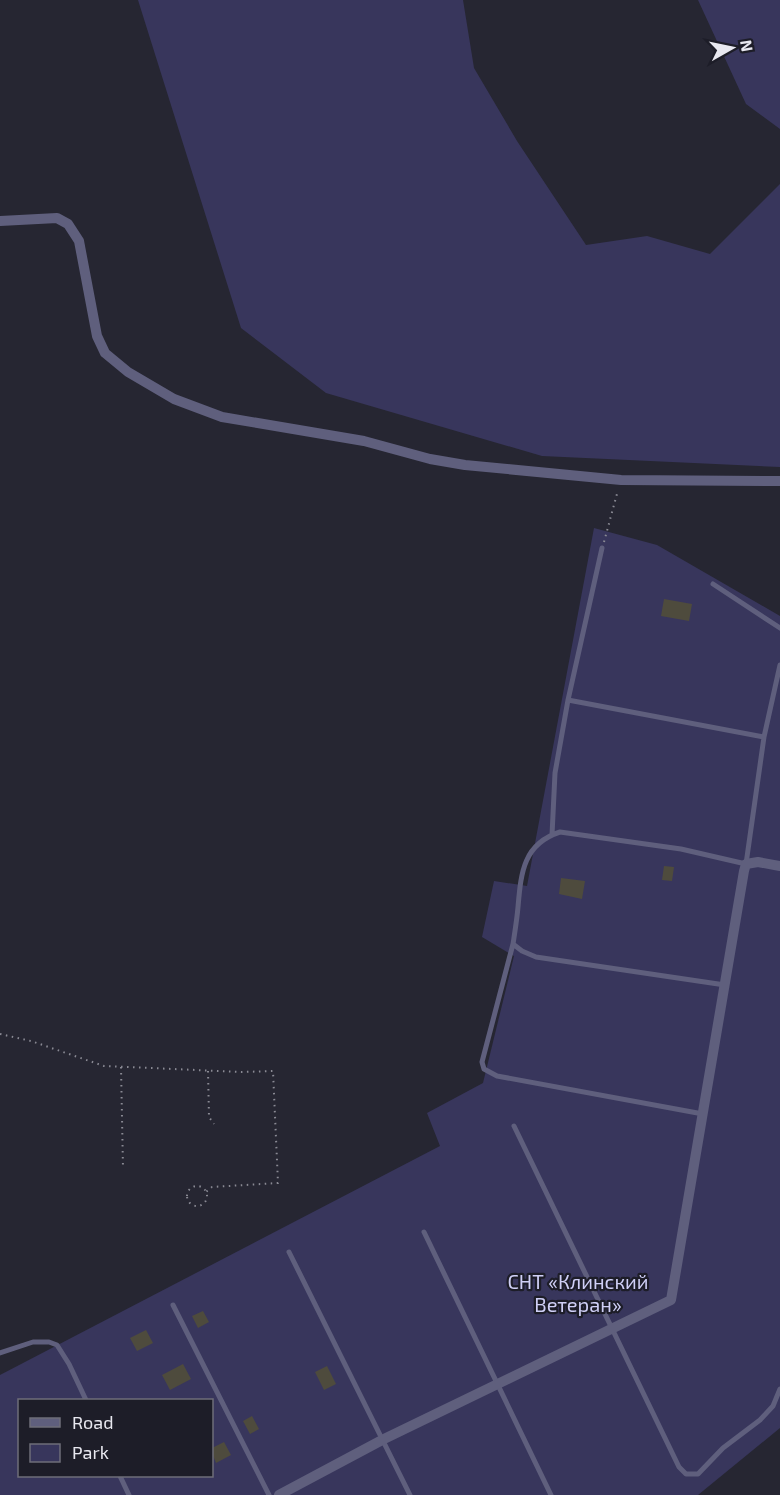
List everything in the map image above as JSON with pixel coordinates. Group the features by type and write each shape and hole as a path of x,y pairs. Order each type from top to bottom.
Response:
{"street":[{"path":"0,221 57,218 68,224 80,241 97,336 105,353 128,372 174,399 222,417 364,441 430,459 465,465 621,480 780,481"},
{"path":"279,1495 384,1439 671,1300 744,871 746,864 758,862 780,866"}],"lane":[{"path":"552,835 555,773 568,700 602,548"},
{"path":"713,584 780,628"},
{"path":"703,1114 497,1076 484,1069 482,1062 513,944 521,873 527,857 541,842 552,835 571,832 681,849 746,864 764,737 780,665"},
{"path":"568,700 764,737"},
{"path":"513,944 536,957 725,985"},
{"path":"514,1126 679,1467 686,1474 698,1474 723,1448 760,1420 773,1406 780,1389"},
{"path":"423,1232 551,1495"},
{"path":"289,1252 410,1495"},
{"path":"173,1305 269,1495"},
{"path":"0,1353 33,1342 49,1342 57,1345 69,1364 85,1399"},
{"path":"120,1477 129,1495"}],"path":[{"path":"602,548 621,480"},
{"path":"0,1034 31,1041 105,1065 208,1071 273,1071 278,1183 212,1187 206,1192"},
{"path":"121,1067 123,1167"},
{"path":"208,1071 209,1117 214,1124"},
{"path":"198,1186 206,1192 207,1198 201,1206 192,1205 187,1200 187,1193 191,1188 198,1186"}],"green space":[{"path":"138,0 463,0 474,68 517,141 586,245 647,236 710,254 780,184 780,467 542,456 326,393 241,328"},
{"path":"698,0 780,0 780,129 746,104"},
{"name":"СНТ «Клинский Ветеран»","path":"594,528 657,545 780,616 780,1428 698,1495 0,1495 0,1375 440,1146 427,1113 483,1083 514,956 482,937 494,881 527,886"}],"building":[{"path":"664,599 692,604 689,621 661,616"},
{"path":"664,866 674,867 672,881 662,880"},
{"path":"561,878 585,881 582,899 559,894"},
{"path":"203,1311 209,1322 198,1328 192,1316"},
{"path":"146,1330 153,1343 137,1351 130,1338"},
{"path":"183,1364 191,1379 170,1390 162,1375"},
{"path":"327,1366 336,1384 324,1390 315,1372"},
{"path":"252,1416 259,1429 250,1434 243,1421"},
{"path":"224,1442 231,1455 216,1463 213,1448"}]}
